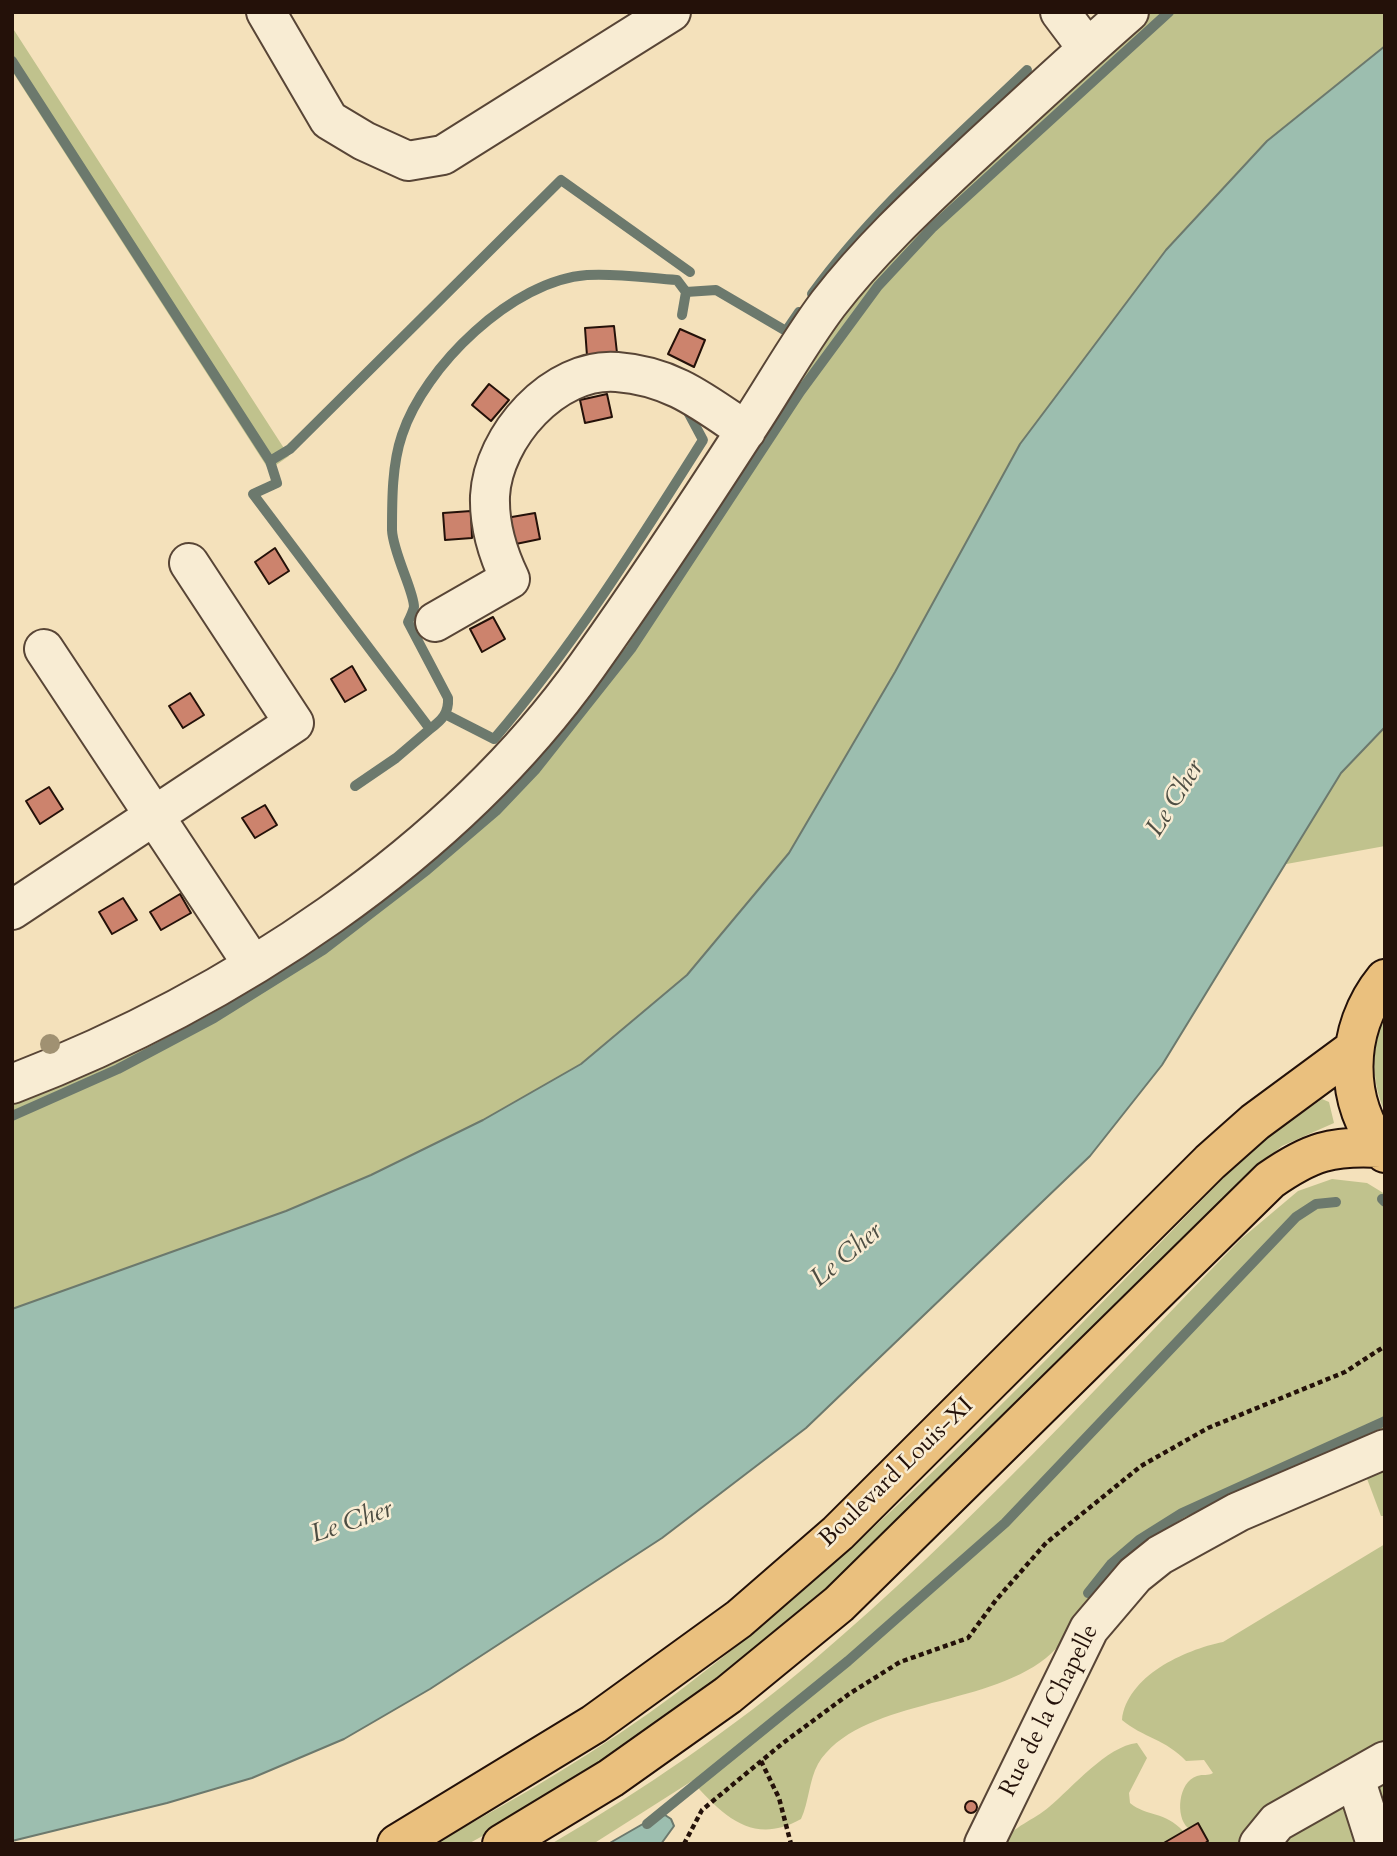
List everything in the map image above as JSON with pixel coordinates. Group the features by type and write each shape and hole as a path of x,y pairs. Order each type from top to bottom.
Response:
{"main road":[{"path":"1383,1150 1357,1101 1354,1049 1361,1018 1385,979"},
{"name":"Boulevard Louis-XI","path":"397,1844 594,1724 739,1619 838,1533 1210,1163 1255,1122 1354,1049"},
{"path":"502,1844 621,1771 728,1695 839,1604 1269,1180 1314,1153 1330,1148 1383,1150"}],"street":[{"path":"266,12 329,120 364,141 408,161 443,155 671,12"},
{"path":"1060,12 1087,48"},
{"path":"12,1084 147,1025 253,965 321,921 472,800 505,768 586,668 828,304 913,210 1129,12"},
{"path":"435,622 510,579 497,551 491,524 490,494 496,466 506,442 521,422 561,387 588,376 613,372 643,375 666,381 687,391 746,431"},
{"path":"12,910 294,723 189,563"},
{"path":"44,649 253,965"},
{"name":"Rue de la Chapelle","path":"984,1844 1089,1629 1135,1575 1160,1555 1238,1512 1385,1449"},
{"path":"1259,1844 1277,1822 1370,1770 1376,1844"}],"path":[{"path":"684,1844 702,1811 761,1761 883,1671 917,1655 968,1638 1002,1591 1046,1543 1141,1466 1208,1428 1345,1372 1385,1346"},
{"path":"761,1761 779,1798 791,1844"}],"green space":[{"path":"1143,12 1385,12 1385,46 1267,141 1166,250 1020,444 895,672 789,853 687,975 581,1064 483,1120 371,1175 286,1211 12,1309 12,1099 491,796 833,318 885,256"},
{"path":"12,27 289,456 269,470 12,71"},
{"path":"1385,727 1385,846 1281,865 1341,773"},
{"path":"1385,1015 1385,1112 1377,1089 1374,1064 1377,1039"},
{"path":"1322,1099 1329,1102 1334,1123 1282,1146 1253,1170 869,1554 756,1651 627,1747 488,1833 468,1844 433,1844 589,1753 678,1692 756,1631 904,1499 975,1430 1253,1148"},
{"path":"1332,1179 1367,1183 1385,1194 1385,1428 1198,1511 1149,1538 1109,1573 1056,1648 1046,1658 1020,1674 990,1687 891,1715 862,1727 837,1743 815,1770 801,1819 784,1827 754,1828 727,1816 692,1781 593,1844 551,1844 687,1757 815,1659 980,1507 1241,1239 1298,1191"},
{"path":"1385,1468 1385,1516 1381,1516 1366,1476"},
{"path":"1385,1544 1385,1844 1204,1844 1208,1841 1198,1823 1188,1828 1184,1823 1180,1800 1182,1792 1191,1780 1213,1773 1204,1760 1186,1761 1171,1748 1122,1720 1126,1704 1134,1690 1146,1678 1175,1659 1191,1651 1223,1642"},
{"path":"1137,1743 1147,1758 1129,1793 1130,1803 1170,1820 1183,1831 1162,1844 1002,1844 1012,1832 1043,1812 1102,1760 1126,1746"}],"water":[{"name":"Le Cher","path":"1385,46 1385,727 1341,773 1162,1065 1090,1156 806,1428 662,1538 430,1689 344,1739 252,1778 167,1803 12,1841 12,1309 286,1211 371,1175 483,1120 581,1064 687,975 789,853 895,672 1020,444 1166,250 1267,141"},
{"path":"665,1815 671,1819 674,1826 661,1844 608,1844 655,1817"}],"building":[{"path":"614,326 617,353 587,356 585,328"},
{"path":"680,329 705,340 694,367 668,354"},
{"path":"489,384 509,400 491,421 472,405"},
{"path":"607,394 612,417 585,423 580,400"},
{"path":"471,511 472,538 445,540 443,513"},
{"path":"535,513 540,539 511,545 506,518"},
{"path":"275,548 289,571 269,584 255,562"},
{"path":"493,617 505,639 482,652 470,629"},
{"path":"352,666 366,690 345,702 331,679"},
{"path":"190,693 204,715 183,728 169,706"},
{"path":"49,787 63,809 40,824 26,801"},
{"path":"265,805 277,825 255,838 242,818"},
{"path":"180,894 191,913 161,930 150,912"},
{"path":"123,898 137,920 112,934 99,912"},
{"path":"966,1802 976,1802 976,1812 966,1812"},
{"path":"1198,1823 1208,1841 1204,1844 1162,1844"}],"waterway":[{"path":"12,1116 118,1069 214,1018 323,950 427,870 496,811 536,769 631,649 800,392 878,286 932,228 1169,12"},
{"path":"12,61 270,461 277,483 253,494 430,729 444,716 448,698 408,622 414,607 413,600 392,530 396,458 413,409 430,382 475,331 530,293 559,281 587,275 677,280 686,292 682,315"},
{"path":"812,294 887,205 1027,70"},
{"path":"270,461 290,449 561,180 690,272"},
{"path":"686,292 716,290 786,331 799,312"},
{"path":"445,714 494,739 523,703 604,594 703,440 688,412"},
{"path":"355,786 396,758 430,729"},
{"path":"1382,1199 1385,1202"},
{"path":"647,1824 848,1661 1005,1523 1296,1217 1316,1204 1336,1202"},
{"path":"1088,1593 1111,1564 1139,1540 1182,1513 1385,1421"}]}
